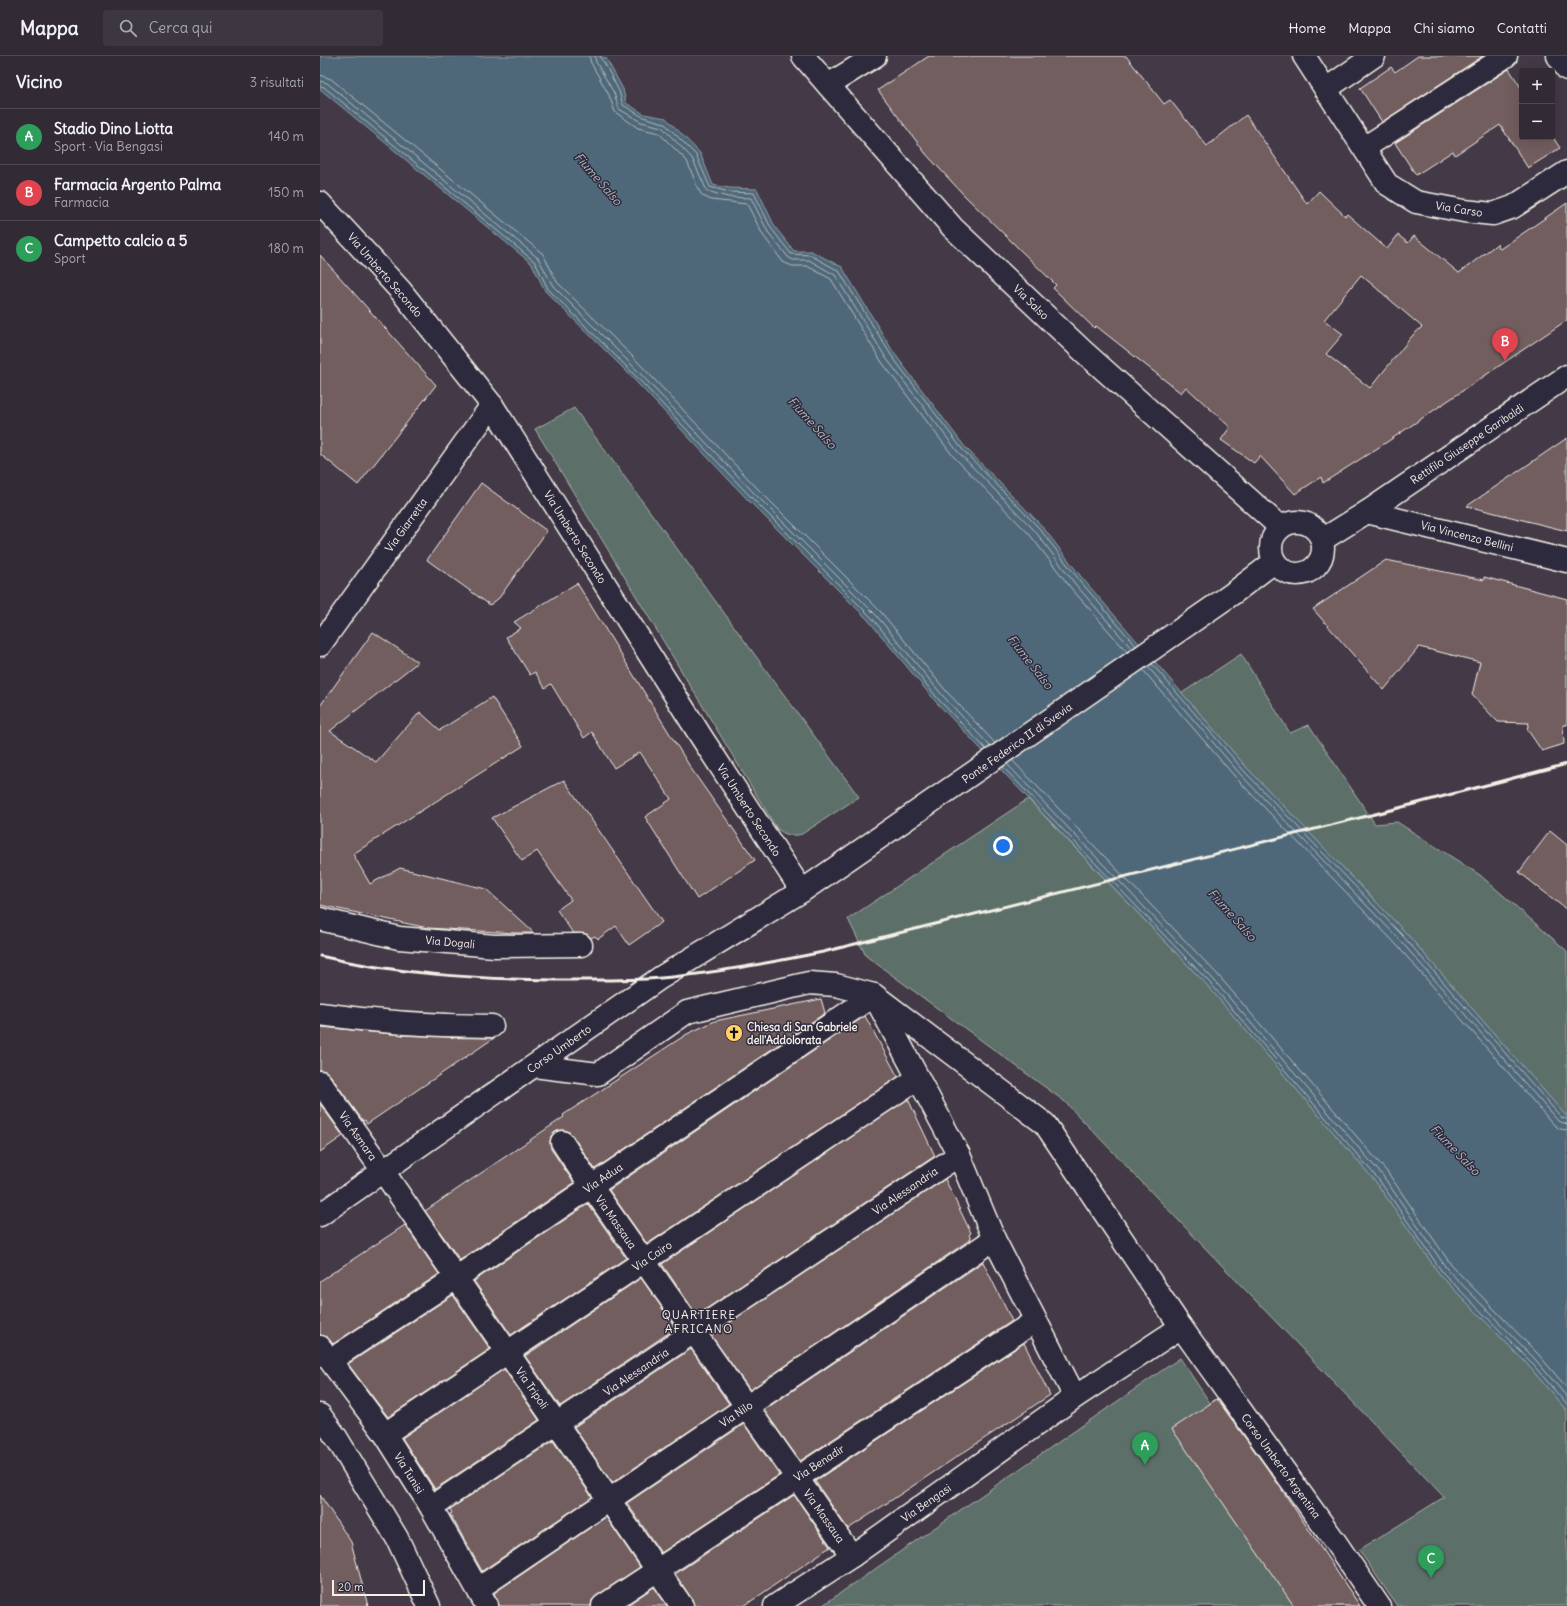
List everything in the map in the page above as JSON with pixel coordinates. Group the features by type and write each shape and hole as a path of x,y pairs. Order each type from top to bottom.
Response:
{"street":[{"name":"Via Salso","path":"804,56 953,228 1084,352 1280,527"},
{"path":"828,85 875,56"},
{"name":"Via Carso","path":"1304,56 1387,184 1416,202 1492,214 1513,207 1567,172"},
{"path":"1326,89 1374,56"},
{"path":"1364,148 1506,56"},
{"path":"1558,56 1567,69"},
{"name":"Via Umberto Secondo","path":"320,203 401,291 492,405 702,738 802,891"},
{"name":"Rettifilo Giuseppe Garibaldi","path":"1322,540 1367,512 1567,376"},
{"name":"Via Giarretta","path":"320,645 492,405"},
{"name":"Via Vincenzo Bellini","path":"1367,512 1567,561"},
{"path":"1291,521 1304,522 1315,529 1322,540 1323,552 1318,564 1308,572 1295,575 1283,571 1274,562 1270,550 1272,538 1280,527 1291,521"},
{"name":"Ponte Federico II di Svevia","path":"802,891 1232,594 1274,562"},
{"name":"Corso Umberto","path":"320,1215 660,978 802,891"},
{"name":"Via Dogali","path":"320,919 399,938 495,946 581,945"},
{"path":"534,1066 598,1074 687,1012 809,983 836,985 874,995 959,1155 994,1239 1075,1397"},
{"name":"Via Adua","path":"325,1354 456,1278 874,995"},
{"name":"Corso Umberto Argentina","path":"874,995 1045,1124 1181,1327 1331,1536 1379,1606"},
{"path":"320,1014 390,1023 447,1026 492,1026"},
{"name":"Via Cairo","path":"385,1434 918,1078"},
{"name":"Via Asmara","path":"320,1082 383,1171"},
{"name":"Via Massaua","path":"562,1142 590,1186 852,1556"},
{"name":"Via Alessandria","path":"431,1507 959,1155"},
{"name":"Via Tripoli","path":"383,1171 682,1606"},
{"name":"Via Nilo","path":"483,1598 609,1500 994,1239"},
{"name":"Via Benadir","path":"603,1606 1035,1321"},
{"name":"Via Bengasi","path":"775,1606 852,1556 1075,1397 1181,1327"},
{"name":"Via Tunisi","path":"325,1354 385,1434 431,1507 483,1598"},
{"path":"320,1415 336,1437 397,1538 429,1606"}],"green space":[{"path":"574,408 859,797 802,834 789,835 777,829 535,429"},
{"path":"1241,654 1290,733 1309,725 1375,824 1397,822 1480,875 1567,951 1567,1117 1405,932 1248,769 1182,693"},
{"path":"1028,799 1207,985 1376,1182 1440,1275 1527,1364 1567,1411 1567,1606 1397,1606 1359,1550 1444,1497 1064,1101 866,956 848,919"},
{"path":"1180,1358 1210,1403 1219,1397 1360,1606 823,1605"}],"water":[{"name":"Fiume Salso","path":"320,56 599,56 606,58 623,89 626,103 644,114 666,118 700,153 713,185 729,188 757,189 775,227 794,251 811,251 842,267 894,353 965,447 1042,526 1083,579 1248,769 1405,932 1567,1117 1567,1411 1527,1364 1440,1275 1376,1182 1207,985 936,702 869,621 747,499 623,368 545,291 532,264 320,89"}],"building":[{"path":"929,56 1126,56 1164,104 1170,100 1207,146 1246,115 1307,204 1319,191 1345,216 1347,214 1387,249 1398,235 1408,243 1414,236 1459,273 1497,244 1500,249 1567,203 1567,320 1387,442 1323,483 1321,477 1295,494 1260,456 1254,463 1221,440 1230,427 1186,387 1181,393 1096,326 1094,328 1053,288 1056,285 964,195 926,154 878,90","holes":["1361,275 1422,327 1413,335 1370,388 1326,354 1343,334 1324,320"]},
{"path":"1418,56 1483,56 1382,122 1360,88 1391,67 1395,72"},
{"path":"1509,69 1519,84 1519,140 1555,140 1560,148 1528,168 1500,125 1455,155 1453,151 1416,175 1395,143"},
{"path":"320,255 436,385 358,485 320,454"},
{"path":"1567,438 1567,531 1467,506 1501,483"},
{"path":"481,483 547,531 499,598 490,605 427,560"},
{"path":"1386,560 1484,580 1484,577 1567,599 1567,725 1563,725 1564,744 1542,751 1527,729 1529,723 1498,722 1472,695 1480,662 1419,647 1384,690 1313,609"},
{"path":"577,583 692,770 755,860 697,899 645,817 671,799 640,752 614,768 592,732 584,738 551,684 545,688 535,672 530,675 506,637 521,628 514,622"},
{"path":"373,632 418,662 330,731 376,762 420,712 440,730 492,697 523,746 353,854 370,884 400,868 486,889 534,933 428,928 320,905 320,706"},
{"path":"564,780 662,922 629,945 616,926 598,939 595,936 591,938 587,934 573,933 557,910 571,900 537,851 522,861 492,818"},
{"path":"1550,831 1567,845 1567,910 1519,872"},
{"path":"821,999 825,1013 595,1169 568,1131 562,1130 555,1132 551,1136 551,1149 574,1183 460,1260 425,1211 564,1117 563,1115 687,1034 715,1021"},
{"path":"865,1016 898,1077 647,1244 609,1190"},
{"path":"320,1027 405,1035 494,1038 367,1124 365,1120 363,1121 330,1075 326,1071 320,1070"},
{"path":"908,1099 935,1156 697,1315 662,1264"},
{"path":"320,1104 343,1136 320,1152"},
{"path":"945,1179 971,1233 969,1235 971,1239 750,1390 711,1335"},
{"path":"588,1204 626,1258 511,1335 474,1281"},
{"path":"405,1225 439,1274 333,1344 325,1336 320,1335 320,1281"},
{"path":"983,1262 1012,1321 800,1461 764,1410"},
{"path":"641,1278 676,1328 560,1406 525,1356"},
{"path":"453,1295 490,1349 388,1417 348,1364"},
{"path":"1024,1343 1050,1395 848,1529 815,1481"},
{"path":"691,1349 729,1404 612,1483 574,1427"},
{"path":"504,1369 539,1420 435,1489 402,1438"},
{"path":"1217,1399 1274,1478 1360,1606 1294,1606 1172,1429"},
{"path":"744,1424 779,1475 661,1553 627,1503"},
{"path":"553,1441 592,1497 482,1571 450,1514 452,1513 450,1509"},
{"path":"320,1495 351,1542 368,1606 320,1606"},
{"path":"794,1495 830,1547 744,1606 694,1606 692,1599 675,1574"},
{"path":"606,1517 640,1567 596,1596 592,1600 591,1606 499,1606 494,1593"},
{"path":"654,1587 667,1606 626,1606"}],"railway":[{"path":"320,956 407,971 466,977 555,980 635,980 661,978 762,964 823,952 1391,810 1567,764"}],"place":[{"name":"Farmacia Argento Palma","path":"1505,361"},
{"name":"Chiesa di San Gabriele dell'Addolorata","path":"734,1033"},
{"name":"Stadio Dino Liotta","path":"1145,1465"},
{"name":"Campetto calcio a 5","path":"1431,1578"}],"district":[{"name":"QUARTIERE AFRICANO","path":"699,1322"}]}
